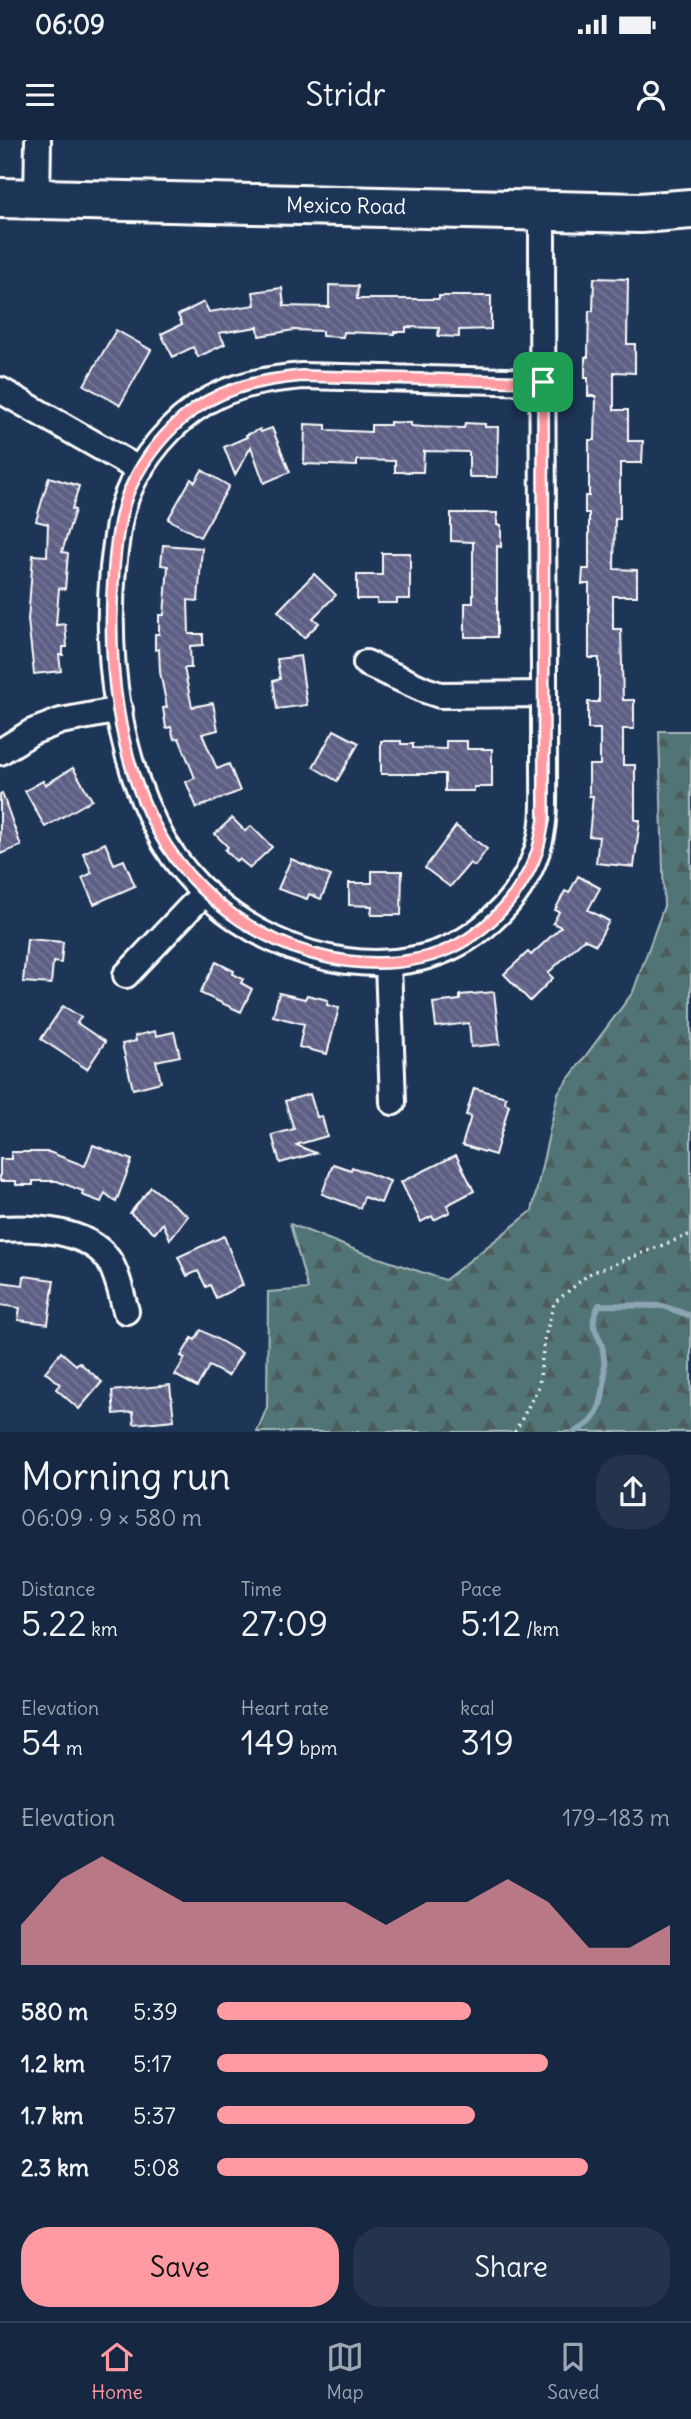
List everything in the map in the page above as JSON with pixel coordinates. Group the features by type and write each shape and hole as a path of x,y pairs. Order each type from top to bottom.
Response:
{"main road":[{"name":"Mexico Road","path":"18,199 640,213 691,209"}],"street":[{"path":"18,199 38,140"},
{"path":"542,211 543,382 544,820 537,850 524,879 506,906 484,928 434,955 388,964 343,961 280,942 251,928 205,892 184,870 166,844 138,787 120,710 112,657 112,589 119,526 127,495 139,470 160,441 208,400 238,387 269,379 302,376 543,382"},
{"path":"0,390 139,470"},
{"path":"366,663 440,695 544,694"},
{"path":"0,752 32,732 61,720 120,710"},
{"path":"126,975 205,892"},
{"path":"388,964 393,1102"},
{"path":"0,1229 31,1228 61,1233 99,1250 114,1270 126,1311"}],"path":[{"path":"515,1432 540,1386 544,1341 554,1303 589,1274 691,1234"}],"green space":[{"path":"659,731 691,731 691,1432 257,1432 267,1407 268,1292 308,1289 290,1224 361,1252 445,1280 532,1211 558,1093 633,992 664,906"}],"building":[{"path":"594,278 628,279 627,344 635,344 635,373 614,372 614,410 628,410 628,441 643,441 642,463 620,463 620,519 615,519 614,569 637,570 637,596 613,596 613,629 621,629 623,700 634,700 634,729 623,729 623,765 635,765 635,820 640,820 634,867 596,863 599,837 589,836 593,796 589,796 589,765 600,765 600,729 588,729 588,702 599,702 599,658 589,658 589,584 582,584 583,569 589,569 589,513 585,513 585,496 589,496 589,440 595,440 596,396 588,396 588,378 585,378"},
{"path":"329,285 358,286 357,299 491,296 491,329 459,330 459,337 438,336 439,328 406,327 406,332 394,334 344,332 343,337 322,336 322,331 294,330 259,336 258,327 219,333 225,344 198,357 193,347 173,357 161,334 182,324 178,315 204,302 209,312 255,305 253,292 282,288 284,306 329,307"},
{"path":"116,330 151,350 120,405 84,385"},
{"path":"390,422 424,427 464,428 465,423 498,427 497,477 469,477 469,452 424,451 423,472 395,472 395,461 357,460 357,466 304,464 305,424 326,425 326,430 371,432 371,425 390,425"},
{"path":"272,428 290,472 264,483 251,447 235,475 224,447 260,429 261,432"},
{"path":"202,470 229,486 200,537 168,519 191,479 195,482"},
{"path":"49,477 79,486 72,509 75,510 62,552 68,553 65,589 59,588 56,625 65,624 67,647 63,647 63,655 59,655 61,671 34,674 28,620 33,555 47,556 48,524 36,521"},
{"path":"451,513 497,513 497,525 501,525 501,547 497,546 497,637 465,637 465,603 473,603 473,542 451,541"},
{"path":"163,545 202,548 198,601 188,600 189,634 203,634 203,645 190,646 191,668 184,668 192,707 213,703 218,730 202,734 217,769 229,764 240,791 197,808 186,782 195,778 179,738 174,739 171,727 166,728 163,708 167,707 160,672 159,649 155,650 155,634 159,634 159,615 164,615 168,566 161,565"},
{"path":"382,553 410,553 410,599 397,599 397,603 377,603 377,599 357,599 357,575 382,575"},
{"path":"314,574 336,595 313,618 319,623 304,638 278,611"},
{"path":"300,656 307,705 277,709 273,681 280,679 277,659"},
{"path":"334,730 359,743 337,781 313,767"},
{"path":"381,741 401,741 401,744 413,744 413,748 446,749 446,741 467,741 467,749 492,749 492,787 474,787 474,791 445,791 445,774 381,774"},
{"path":"73,768 92,800 45,827 25,791 43,781 45,785"},
{"path":"2,793 21,846 0,854 0,794"},
{"path":"232,818 245,831 251,826 272,847 250,868 239,859 236,861 225,850 228,847 215,834"},
{"path":"456,826 487,849 475,866 470,863 450,887 425,868"},
{"path":"105,843 114,864 124,860 135,886 94,904 82,878 92,873 83,853"},
{"path":"291,859 331,876 321,899 309,894 307,899 278,889"},
{"path":"372,871 402,871 401,915 371,915 372,906 349,905 349,883 372,883"},
{"path":"578,876 600,888 588,910 609,921 596,945 584,939 548,973 553,978 530,1001 504,974 528,952 531,955 561,927 553,923 559,912 555,910 565,891 569,893"},
{"path":"27,939 63,942 61,963 53,962 51,984 23,982"},
{"path":"216,962 234,971 233,974 243,979 241,983 252,989 241,1012 200,993"},
{"path":"494,992 500,1044 471,1047 469,1023 436,1027 433,1003 460,1000 460,995"},
{"path":"279,993 305,999 307,995 328,1000 327,1005 339,1008 327,1054 299,1047 304,1024 273,1016"},
{"path":"63,1006 81,1017 77,1023 105,1042 87,1069 41,1039"},
{"path":"155,1031 156,1036 174,1032 180,1056 156,1061 161,1082 133,1089 122,1044 136,1041 135,1036"},
{"path":"474,1088 506,1097 505,1103 509,1105 495,1155 462,1145 471,1116 466,1115"},
{"path":"310,1094 317,1117 322,1116 327,1136 296,1145 316,1153 280,1163 272,1135 294,1129 285,1101"},
{"path":"93,1145 132,1160 116,1202 105,1193 101,1202 82,1195 83,1191 57,1181 33,1181 33,1185 16,1185 16,1181 0,1181 0,1159 11,1159 11,1152 49,1152 85,1166"},
{"path":"456,1155 474,1191 447,1205 450,1212 434,1220 432,1216 421,1222 401,1182"},
{"path":"333,1164 351,1170 352,1167 390,1181 381,1203 364,1197 360,1208 322,1194"},
{"path":"151,1187 188,1216 170,1239 163,1223 155,1233 130,1213"},
{"path":"224,1236 243,1285 216,1298 210,1285 206,1287 198,1271 187,1276 178,1257"},
{"path":"24,1276 54,1280 48,1324 18,1320 20,1308 0,1305 0,1282 23,1285"},
{"path":"201,1330 242,1353 228,1376 209,1366 197,1387 175,1375 185,1358 181,1356 192,1338 195,1340"},
{"path":"61,1352 76,1365 79,1362 102,1382 79,1409 56,1389 60,1384 45,1372"},
{"path":"170,1385 174,1420 134,1424 133,1412 114,1414 112,1391"}],"waterway":[{"path":"575,1432 592,1420 602,1396 605,1368 603,1351 594,1326 599,1305 663,1306 691,1316"}],"route":[{"path":"302,376 543,382 544,820 537,850 524,879 506,906 484,928 434,955 400,963 343,961 280,942 251,928 205,892 184,870 151,816 138,787 130,756 112,657 112,589 119,526 127,495 139,470 160,441 183,418 208,400 238,387 269,379 302,376"}]}
